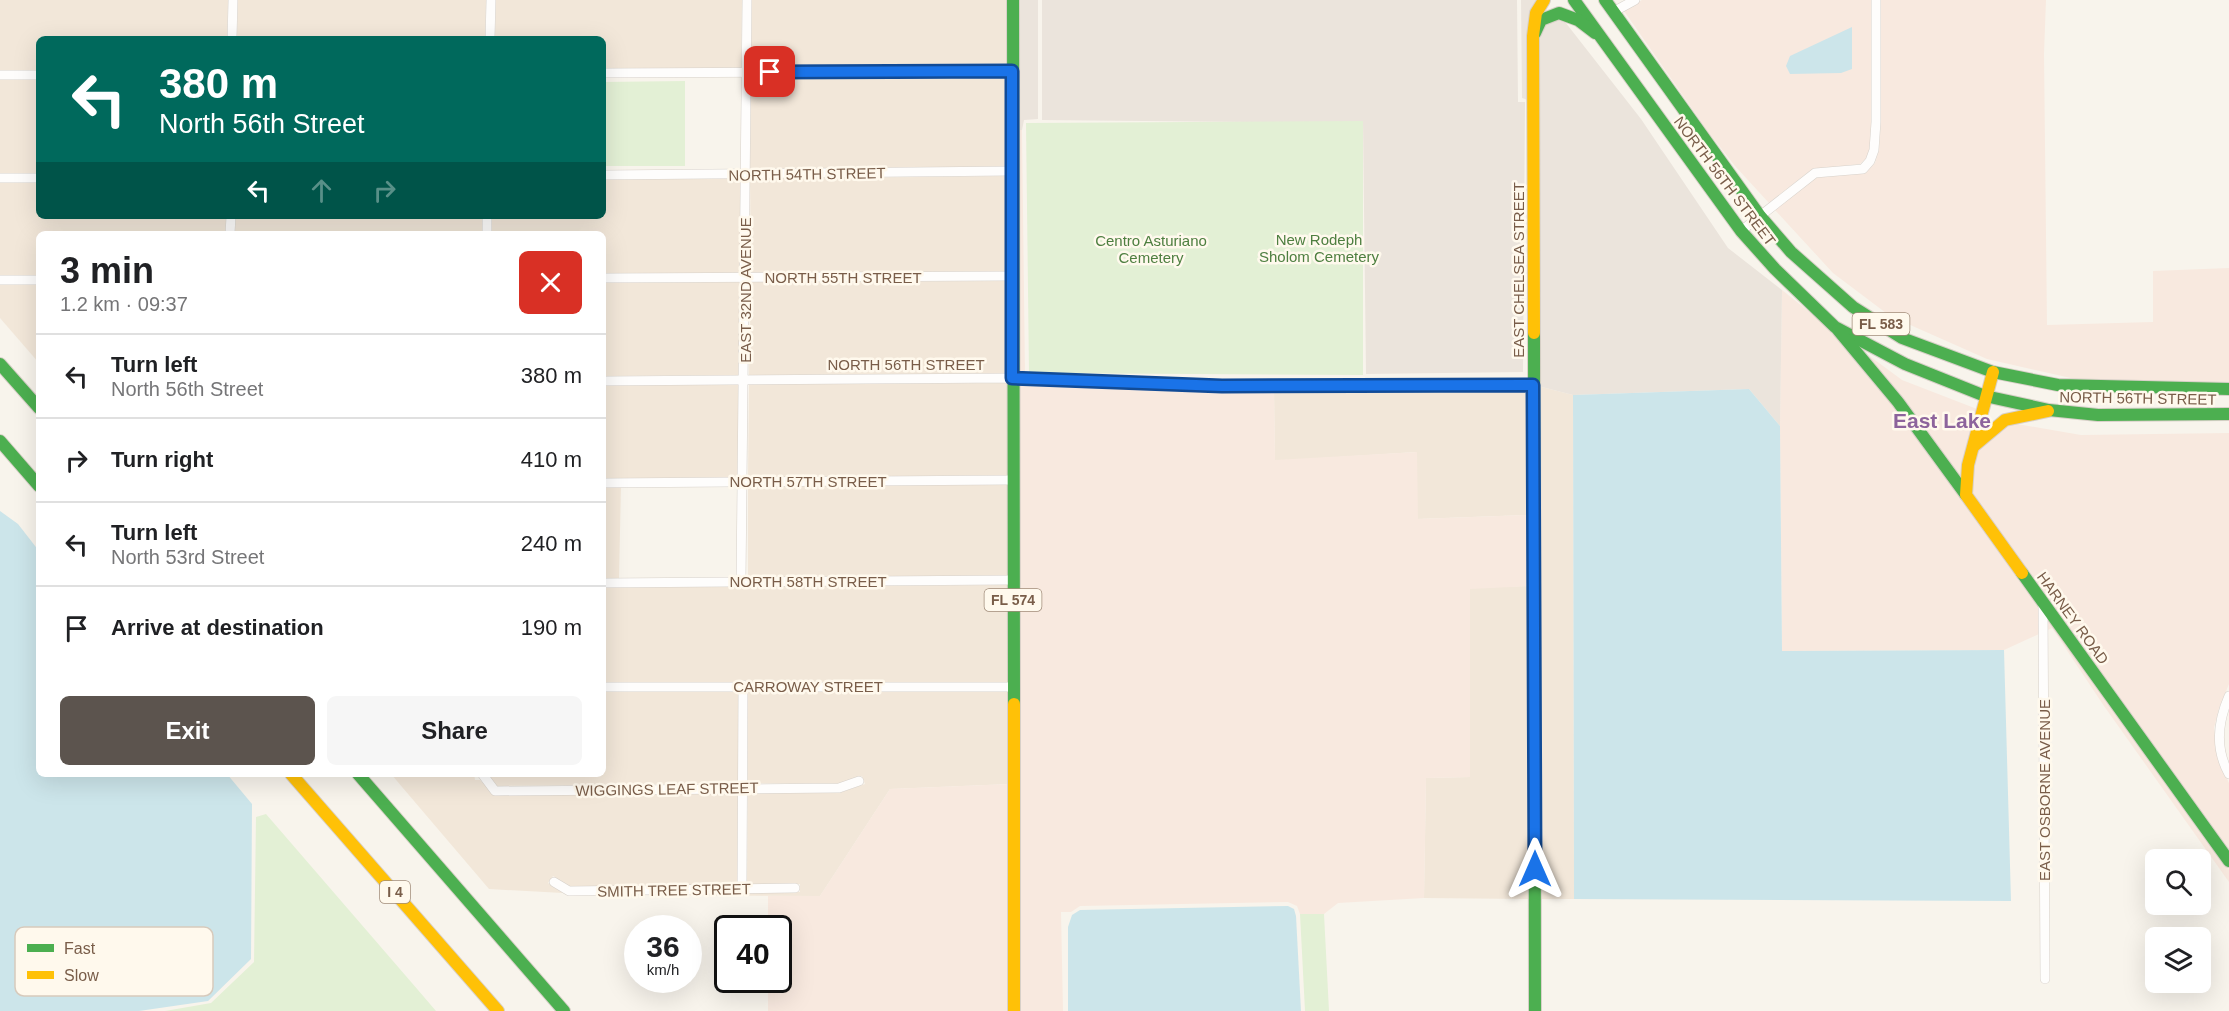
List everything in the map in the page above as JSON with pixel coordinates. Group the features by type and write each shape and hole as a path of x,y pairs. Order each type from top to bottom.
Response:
{"main road":[{"name":"FL 574","path":"1013,0 1014,1011"},
{"name":"EAST CHELSEA STREET","path":"1535,1011 1533,40 1536,10 1544,0"},
{"name":"NORTH 56TH STREET","path":"1574,0 1741,231 1774,269 1835,327 1913,368 1985,396 2049,410 2098,415 2229,414"},
{"name":"NORTH 56TH STREET","path":"1605,0 1760,216 1791,252 1853,307 1902,338 1993,372 2058,386 2229,389"},
{"path":"1533,40 1541,20 1559,13 1578,21 1599,36"},
{"name":"HARNEY ROAD","path":"1835,327 1898,402 2229,861"},
{"path":"0,364 36,405"},
{"path":"1966,495 1968,465 1993,372"},
{"path":"1973,446 2005,420 2049,410"},
{"path":"0,441 36,483"},
{"name":"I 4","path":"294,777 498,1011"},
{"path":"361,777 564,1011"},
{"path":"516,956 570,1011"}],"street":[{"path":"232,36 233,0"},
{"path":"490,36 491,0"},
{"name":"EAST 32ND AVENUE","path":"741,581 746,278 747,0"},
{"path":"1613,12 1635,0"},
{"path":"1741,231 1815,173 1863,169 1870,161 1874,150 1876,122 1876,0"},
{"path":"606,73 1012,71"},
{"path":"0,75 36,75"},
{"name":"NORTH 54TH STREET","path":"606,175 1012,171"},
{"path":"0,178 36,178"},
{"name":"NORTH 55TH STREET","path":"606,278 1012,276"},
{"path":"0,280 36,280"},
{"name":"NORTH 56TH STREET","path":"606,381 1012,378 1222,386 1533,385"},
{"name":"NORTH 57TH STREET","path":"606,483 1012,480"},
{"name":"NORTH 58TH STREET","path":"606,583 1013,580"},
{"name":"EAST OSBORNE AVENUE","path":"2043,601 2045,979"},
{"path":"742,888 743,686"},
{"name":"CARROWAY STREET","path":"606,687 1014,687"},
{"path":"2229,696 2219,729 2220,748 2229,774"},
{"name":"WIGGINGS LEAF STREET","path":"484,777 495,791 838,788 859,782"},
{"name":"SMITH TREE STREET","path":"554,882 569,891 795,888"}],"shaded area":[{"path":"0,0 228,0 227,36 36,36 36,71 0,71"},
{"path":"238,0 486,0 485,36 237,36"},
{"path":"496,0 742,0 741,68 606,69 606,36 495,36"},
{"path":"752,0 1008,0 1007,67 751,68"},
{"path":"1018,0 1038,0 1038,119 1024,120 1022,130 1017,130"},
{"path":"1042,0 1517,0 1518,102 1525,102 1523,372 1366,374 1363,123 1042,120"},
{"path":"1521,0 1538,0 1528,100 1522,98"},
{"path":"1642,0 1871,0 1871,122 1870,149 1866,159 1860,164 1811,170 1769,203 1709,133 1624,11"},
{"path":"1881,0 2046,0 2044,54 2047,325 2153,322 2153,271 2229,268 2229,383 2093,383 1987,359 1890,316 1833,273 1775,210 1817,177 1866,172 1875,163 1879,150 1881,122"},
{"path":"1562,18 1641,119 1728,248 1782,290 1780,426 1749,389 1573,395 1538,386 1538,41 1545,23"},
{"path":"1007,75 1007,167 750,170 751,77"},
{"path":"36,79 36,173 0,173 0,80"},
{"path":"1017,130 1022,130 1025,375 1017,374"},
{"path":"1007,176 1007,272 751,273 750,179"},
{"path":"606,179 740,179 741,273 606,274 606,231 492,231 492,219 606,219"},
{"path":"0,182 36,182 36,219 226,219 225,231 36,231 36,275 0,275"},
{"path":"236,219 482,219 482,231 235,231"},
{"path":"1007,281 1007,374 749,375 751,282"},
{"path":"741,282 739,375 606,376 606,283"},
{"path":"0,284 36,284 36,360 0,318"},
{"path":"1782,290 1832,330 1894,405 2229,869 2229,882 2211,857 2211,849 2206,849 2104,706 2052,628 2004,650 1782,651 1780,426"},
{"path":"1860,349 1902,380 1977,409 1966,446 1961,481"},
{"path":"1007,383 1007,475 748,478 749,384"},
{"path":"1017,383 1274,390 1275,460 1417,452 1418,519 1529,515 1529,586 1470,589 1470,777 1426,778 1424,898 1338,903 1324,914 1300,914 1297,906 1288,902 1080,906 1071,912 1061,912 1063,1011 1019,1011"},
{"path":"739,384 738,478 606,479 606,385"},
{"path":"1538,386 1573,395 1574,899 1540,899"},
{"path":"1528,389 1529,515 1417,519 1416,452 1275,461 1274,390"},
{"path":"2011,423 2081,435 2229,433 2229,684 2214,728 2218,760 2229,783 2229,853 1971,494 1977,449 2000,428"},
{"path":"1008,484 1008,576 748,577 748,487"},
{"path":"606,487 621,487 619,578 606,579"},
{"path":"1008,585 1009,682 606,683 606,587"},
{"path":"1529,586 1530,899 1424,898 1426,778 1470,777 1470,588"},
{"path":"738,690 738,783 497,786 490,777 606,777 606,692"},
{"path":"748,690 1009,691 1010,784 890,789 820,896 602,895 800,892 800,884 747,884 748,792 839,793 865,784 862,776 838,784 748,783"},
{"path":"394,777 474,777 475,780 480,780 495,795 738,792 738,884 570,887 553,876 548,883 563,893 489,889"},
{"path":"1010,784 1010,1011 768,1011 768,993 792,993 792,915 768,915 768,896 820,896 890,789"}],"green space":[{"path":"685,81 685,166 606,166 606,82"},
{"name":"Centro Asturiano Cemetery","path":"1363,121 1363,375 1029,373 1026,123"},
{"path":"266,814 436,1011 165,1011 211,1003 254,962 256,817"},
{"path":"1300,914 1324,914 1329,1011 1305,1011"}],"water":[{"path":"1852,27 1852,69 1841,73 1790,74 1786,66 1790,56"},
{"path":"1749,389 1780,426 1782,651 2004,650 2011,901 1574,899 1573,395"},
{"path":"0,511 18,524 36,547 36,777 230,777 252,804 251,959 208,1001 139,1011 0,1011"},
{"path":"1288,906 1294,909 1296,916 1301,1011 1068,1011 1068,927 1072,915 1080,910"}],"traffic: fast":[{"path":"1013,0 1014,704"},
{"path":"1574,0 1741,231 1775,269 1835,327 1905,364 1985,396 2049,410 2098,415 2229,414"},
{"path":"1605,0 1760,216 1791,252 1853,307 1902,338 1993,372 2058,385 2229,389"},
{"path":"1535,33 1541,20 1559,13 1578,20 1595,33"},
{"path":"1838,330 1898,402 1966,495"},
{"path":"1534,333 1535,1011"},
{"path":"0,364 36,405"},
{"path":"0,441 36,483"},
{"path":"2022,573 2229,861"},
{"path":"361,777 564,1011"}],"traffic: slow":[{"path":"1534,333 1533,36 1536,13 1544,0"},
{"path":"1993,372 1968,465 1966,495 2022,573"},
{"path":"1974,446 2005,420 2048,411"},
{"path":"1014,704 1014,1011"},
{"path":"294,777 498,1011"}],"district":[{"name":"East Lake","path":"1942,420"}],"route":[{"path":"770,72 1012,71 1012,378 1222,386 1533,385 1535,869"}],"park label":[{"name":"New Rodeph Sholom Cemetery","path":"1319,248"}]}
